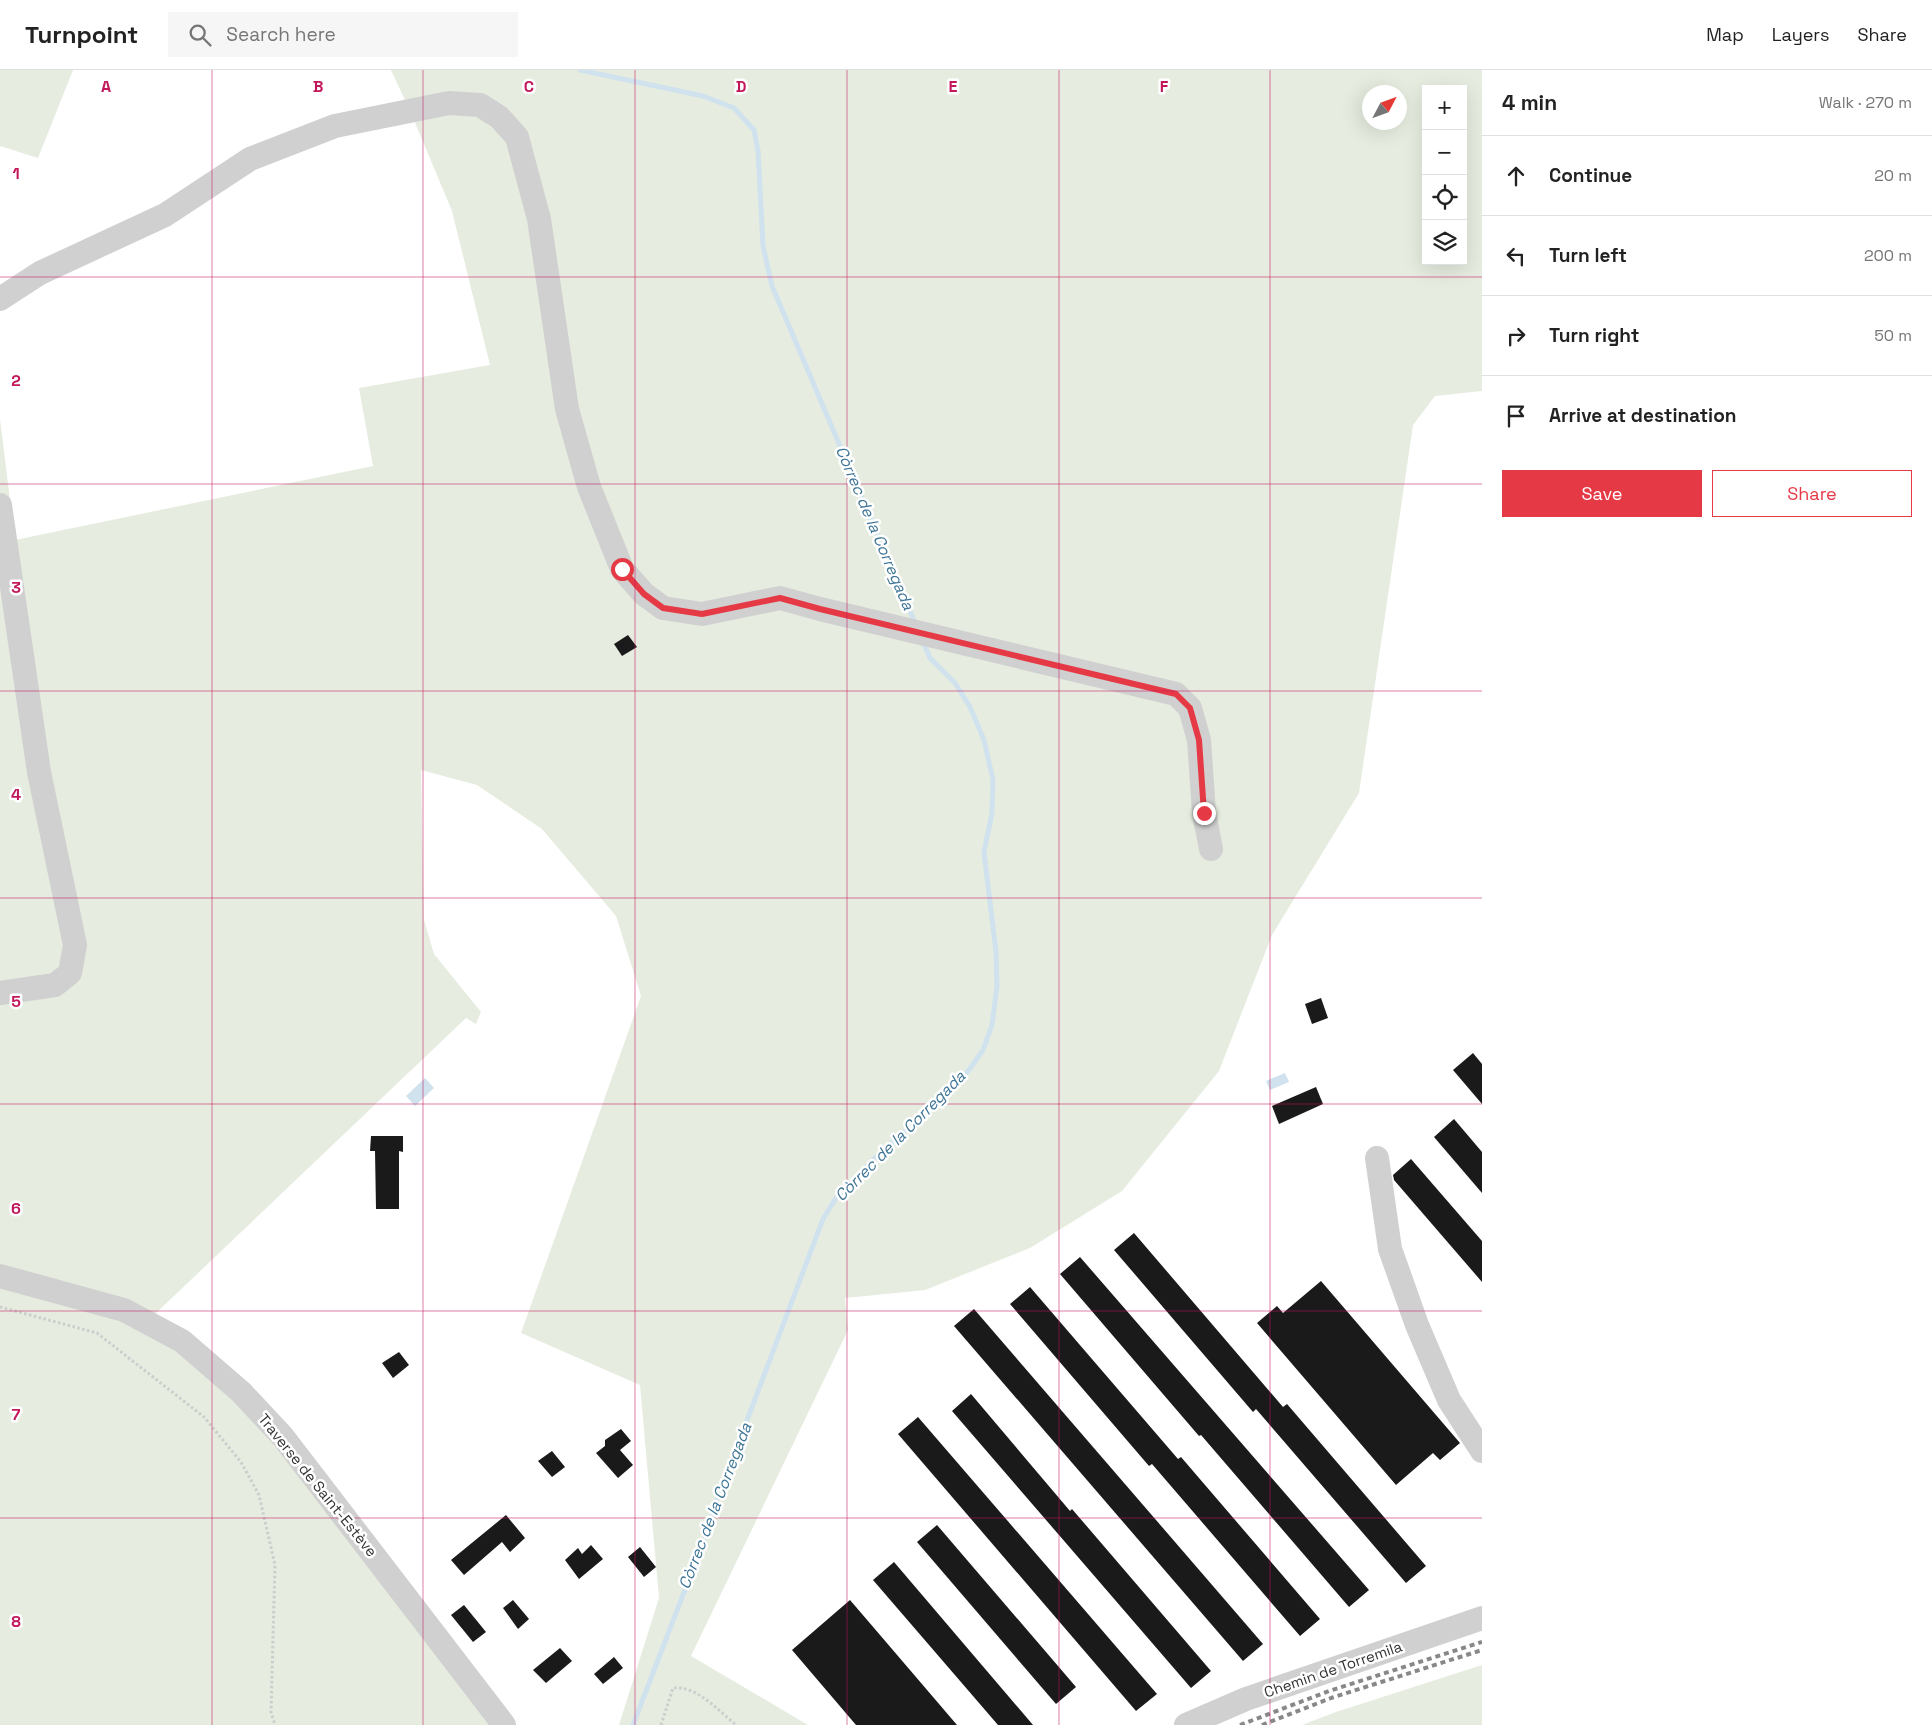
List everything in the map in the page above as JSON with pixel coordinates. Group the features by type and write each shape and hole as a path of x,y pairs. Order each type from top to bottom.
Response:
{"street":[{"path":"0,299 40,273 165,215 250,159 335,126 449,103 480,105 500,117 517,136 539,219 569,417 589,487 622,569 644,594 663,608 702,614 780,598 829,612 1176,694 1190,708 1199,740 1204,813 1211,849"},
{"path":"0,505 39,772 75,945 70,974 55,985 0,993"},
{"path":"1377,1158 1390,1249 1416,1325 1449,1400 1482,1451"},
{"name":"Traverse de Saint-Estève","path":"0,1276 124,1310 182,1340 241,1392 283,1437 504,1725"},
{"name":"Chemin de Torremila","path":"1186,1725 1246,1699 1482,1618"}],"path":[{"path":"0,1307 97,1333 204,1417 241,1462 259,1494 275,1565 271,1712 275,1725"},
{"path":"661,1725 673,1688 682,1687 697,1694 736,1725"}],"shaded area":[{"path":"0,70 73,70 38,158 0,146"},
{"path":"391,70 1482,70 1482,391 1435,396 1413,425 1359,793 1272,935 1219,1071 1122,1191 1030,1248 925,1290 845,1298 848,1330 691,1656 808,1725 619,1725 659,1598 640,1385 521,1333 641,996 616,916 542,829 477,785 421,770 424,920 434,954 481,1012 476,1024 466,1018 154,1315 0,1266 0,419 15,540 373,466 359,388 490,365 452,211"},
{"path":"0,1285 121,1319 177,1348 235,1398 276,1443 492,1725 0,1725"},
{"path":"1482,1665 1482,1725 1302,1725 1336,1712"}],"water":[{"path":"1285,1073 1289,1082 1270,1090 1266,1081"},
{"path":"425,1078 434,1088 415,1106 406,1096"}],"building":[{"path":"628,635 637,647 622,656 614,644"},
{"path":"1321,998 1328,1018 1312,1024 1305,1004"},
{"path":"1473,1053 1482,1064 1482,1104 1453,1070"},
{"path":"1316,1087 1323,1104 1279,1124 1272,1106"},
{"path":"1454,1119 1482,1152 1482,1193 1434,1137"},
{"path":"371,1136 403,1136 403,1152 399,1151 399,1209 376,1209 375,1151 370,1151"},
{"path":"1411,1159 1482,1241 1482,1282 1394,1180 1393,1175"},
{"path":"1134,1233 1283,1407 1287,1404 1426,1566 1406,1583 1256,1409 1253,1412 1114,1250"},
{"path":"1080,1257 1369,1590 1349,1607 1060,1274"},
{"path":"1321,1281 1460,1443 1440,1460 1433,1453 1396,1485 1257,1323 1277,1306 1283,1313"},
{"path":"1030,1287 1178,1459 1181,1457 1320,1619 1300,1636 1152,1464 1149,1466 1010,1304"},
{"path":"974,1309 1263,1644 1243,1661 954,1326"},
{"path":"399,1352 409,1365 393,1378 382,1363"},
{"path":"971,1394 1070,1511 1072,1509 1211,1671 1191,1688 952,1411"},
{"path":"918,1417 1157,1694 1136,1711 898,1434"},
{"path":"621,1429 631,1441 620,1450 633,1465 618,1478 596,1453 605,1446 605,1440"},
{"path":"552,1451 565,1467 552,1477 538,1461"},
{"path":"506,1515 525,1538 510,1552 502,1542 464,1575 451,1560"},
{"path":"937,1525 1076,1687 1056,1704 917,1542"},
{"path":"591,1545 603,1559 579,1579 565,1560 578,1548 582,1554"},
{"path":"640,1547 656,1567 644,1577 628,1557"},
{"path":"894,1562 1033,1725 998,1725 873,1580"},
{"path":"513,1600 529,1619 518,1629 503,1608"},
{"path":"850,1600 957,1725 856,1725 792,1650"},
{"path":"464,1605 486,1632 473,1642 451,1615"},
{"path":"560,1648 572,1661 546,1683 533,1670"},
{"path":"614,1657 623,1668 603,1684 594,1674"}],"waterway":[{"name":"Còrrec de la Corregada","path":"580,70 703,96 734,108 754,130 758,151 763,246 772,286 916,625"},
{"name":"Còrrec de la Corregada","path":"633,1725 706,1535 717,1500 823,1219 836,1198 880,1153 946,1095 969,1070 983,1050 992,1025 997,986 996,952 984,852 992,813 993,780 984,740 970,707 955,683 930,658 923,642"}],"railway":[{"path":"1240,1725 1329,1691 1482,1642"},
{"path":"1262,1725 1331,1698 1482,1650"}],"route":[{"path":"622,569 644,594 663,608 702,614 780,598 1176,694 1190,708 1199,740 1204,813"}]}
